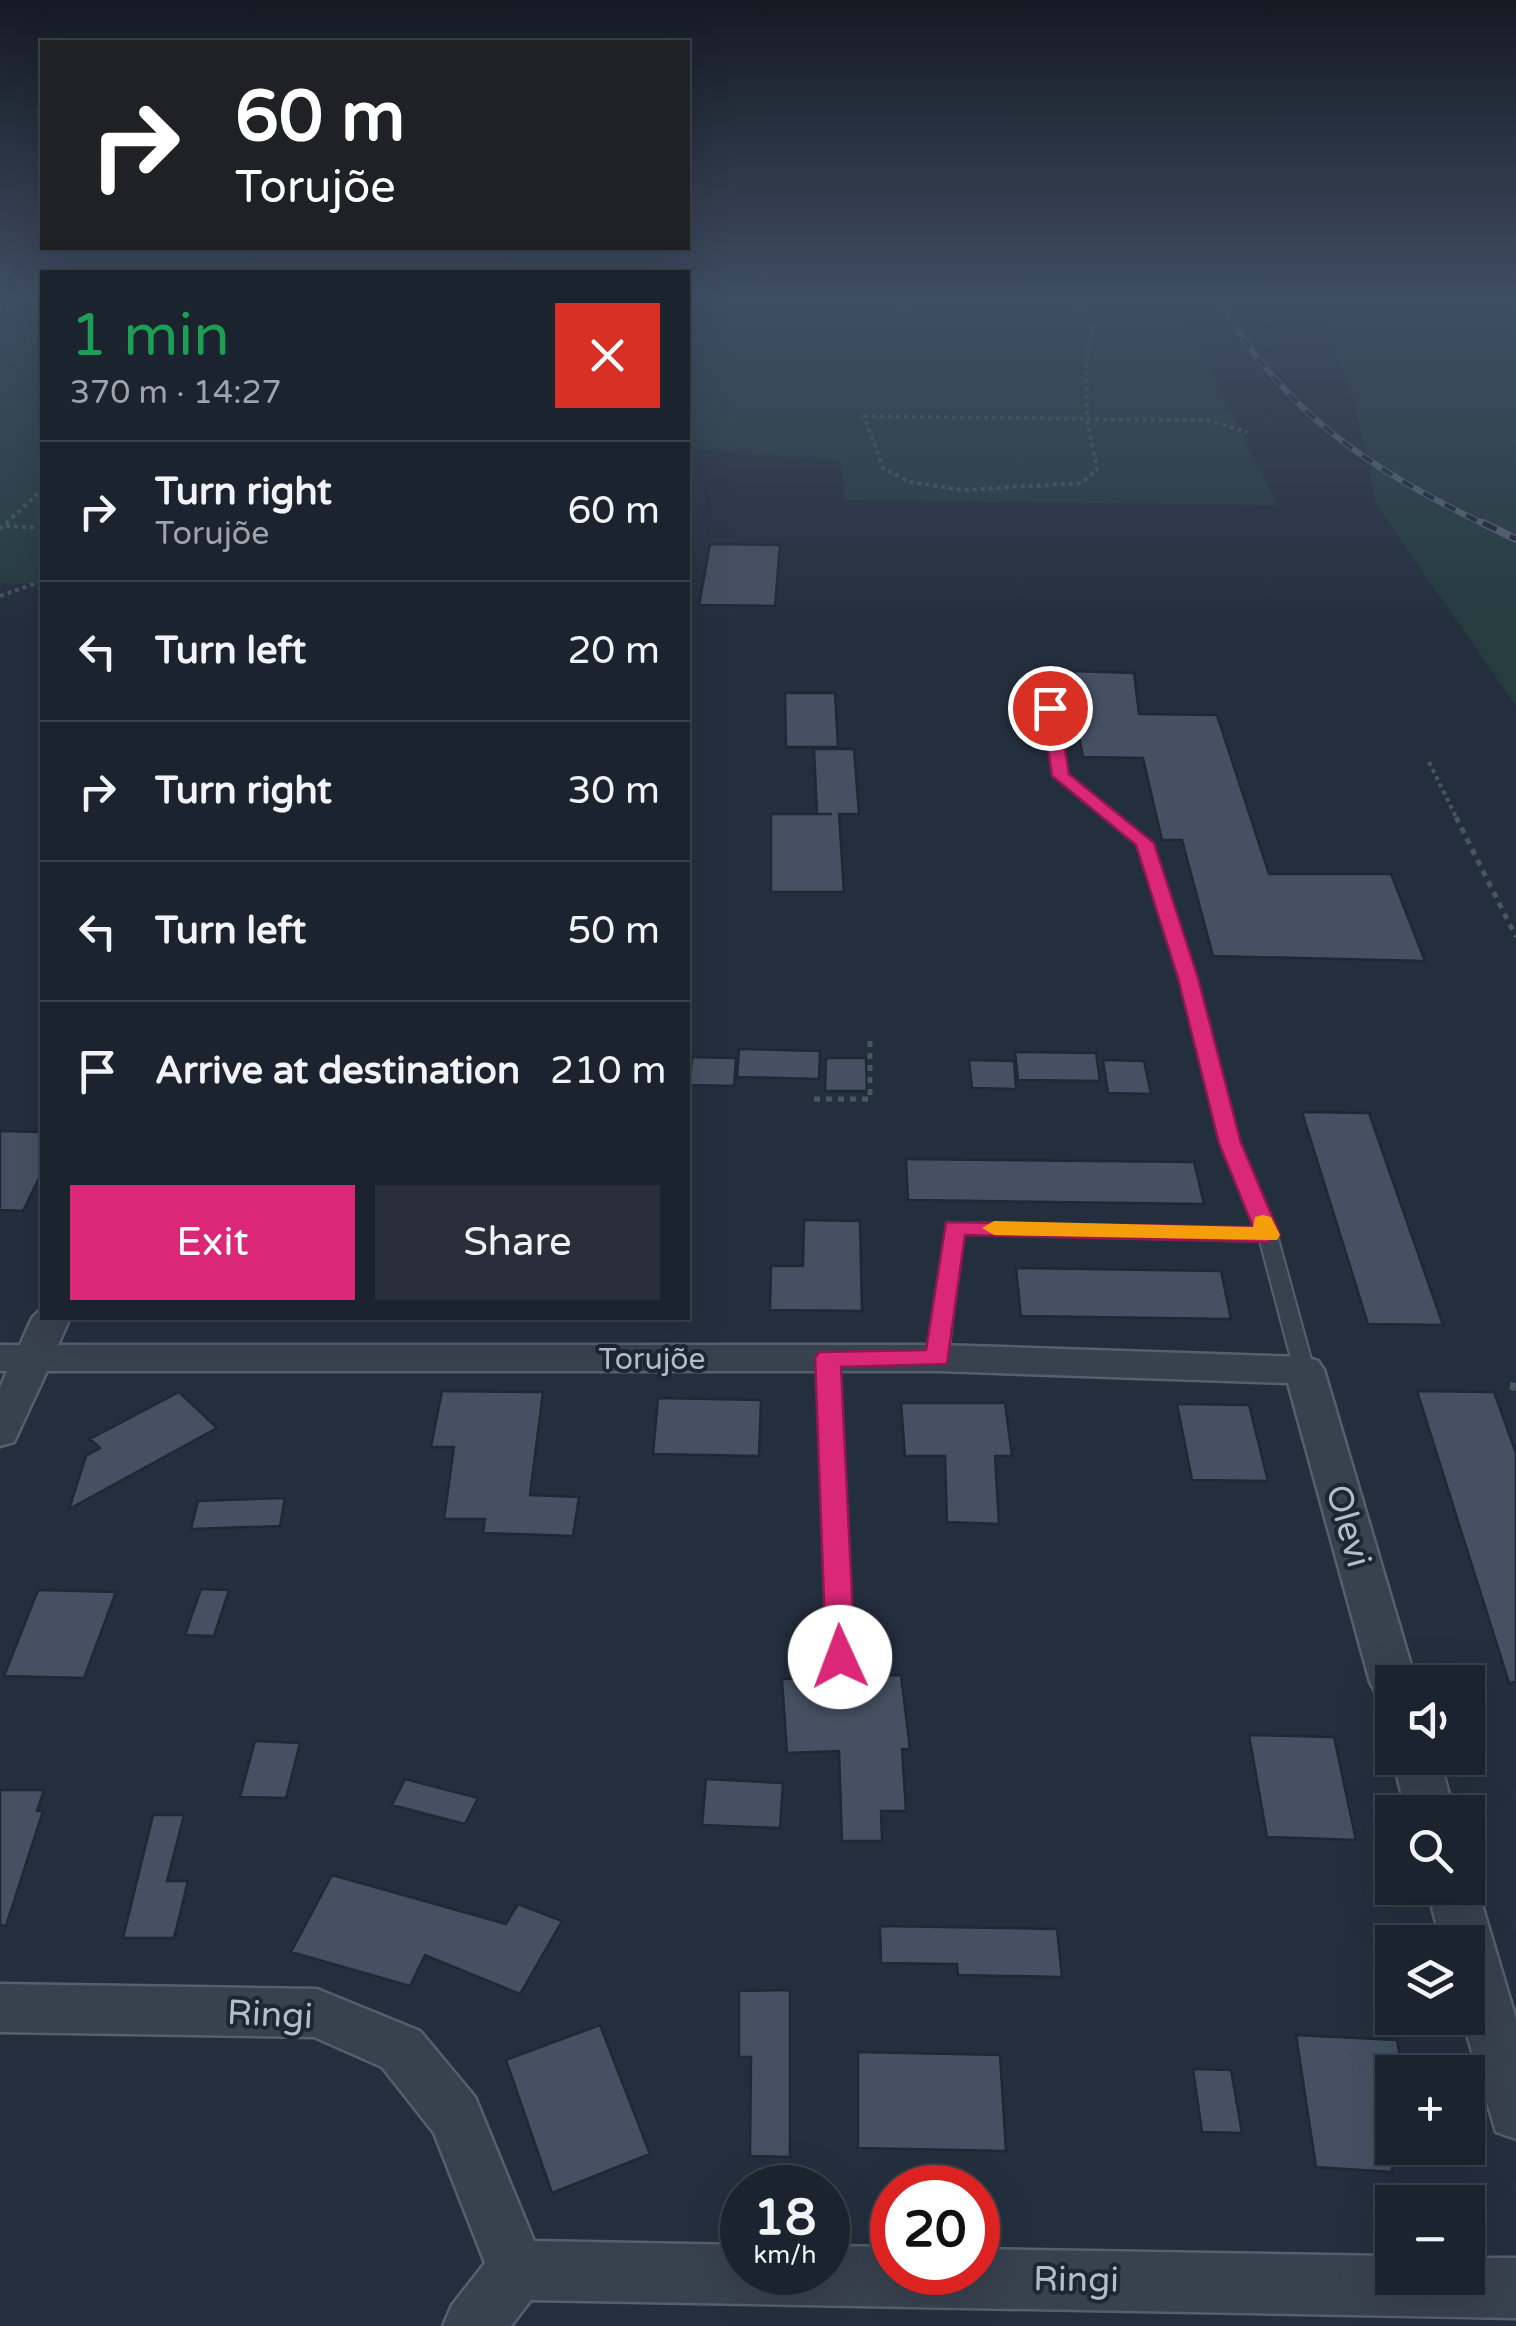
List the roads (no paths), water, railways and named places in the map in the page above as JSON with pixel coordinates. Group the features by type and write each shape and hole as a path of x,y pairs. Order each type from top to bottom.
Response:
{"street":[{"path":"0,1432 17,1357 49,1320"},
{"name":"Torujõe","path":"17,1357 938,1358 1304,1370"},
{"name":"Olevi","path":"1304,1370 1388,1665"},
{"path":"1485,2005 1516,2113"},
{"name":"Ringi","path":"0,2008 317,2013 400,2049 455,2116 517,2270 1516,2288"},
{"path":"474,2326 517,2270"}],"lane":[{"path":"1050,708 1061,776 1144,843 1188,978 1230,1143 1268,1235 1304,1370"},
{"path":"938,1358 954,1227 1268,1235"},
{"path":"828,1358 840,1657"}],"railway":[{"path":"1302,407 1333,434 1405,483 1488,526"},
{"path":"1483,523 1516,539"}]}
